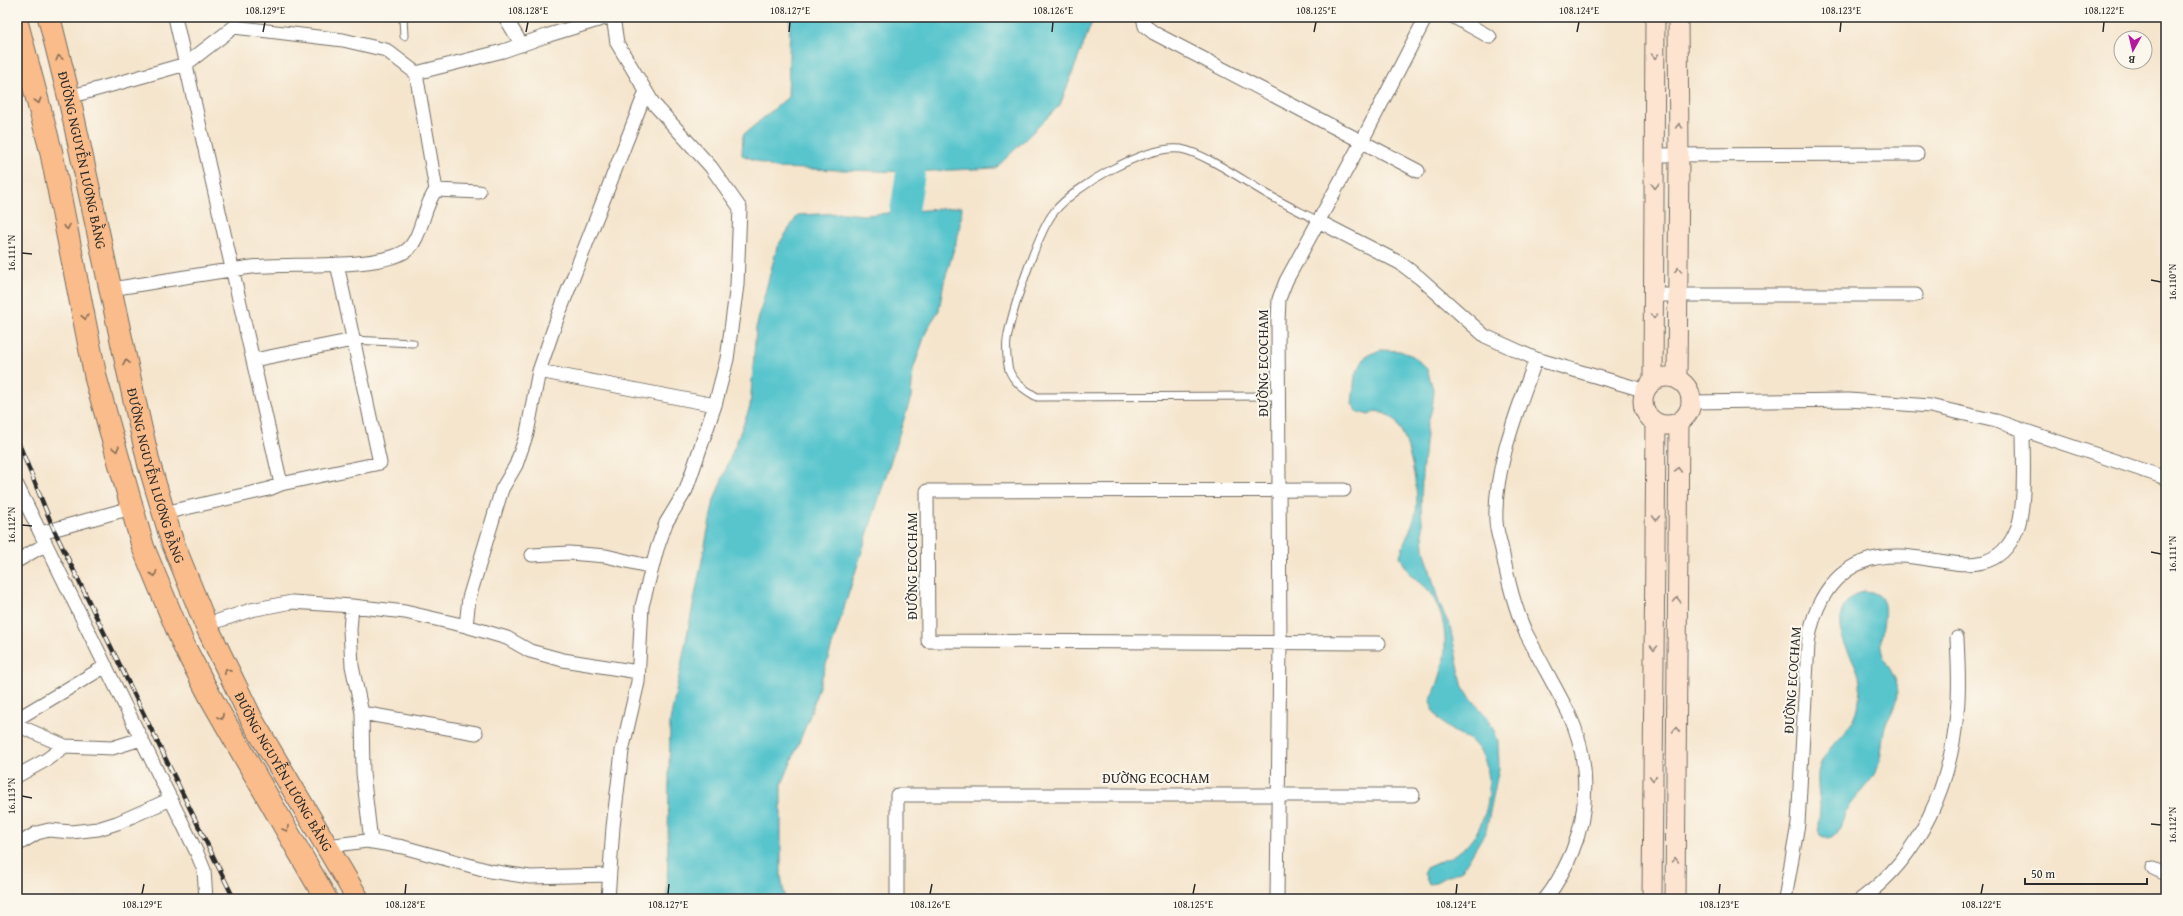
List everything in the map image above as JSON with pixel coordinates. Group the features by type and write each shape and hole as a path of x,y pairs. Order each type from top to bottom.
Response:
{"highway":[{"name":"ĐƯỜNG NGUYỄN LƯƠNG BẰNG","path":"49,17 69,97 135,403 172,541 206,625 252,720 358,899"},
{"name":"ĐƯỜNG NGUYỄN LƯƠNG BẰNG","path":"17,22 52,151 96,379 131,508 146,554 184,646 233,739 326,899"},
{"path":"106,412 135,403"}],"street":[{"path":"176,17 281,484"},
{"path":"505,17 522,44"},
{"path":"416,73 503,52 522,44 608,17"},
{"path":"608,899 608,874 622,751 638,677 642,606 652,567 666,523 686,490 715,405 727,359 737,285 740,208 711,167 653,103 617,43 613,17"},
{"path":"1143,17 1145,26 1154,33 1418,171"},
{"name":"ĐƯỜNG ECOCHAM","path":"1277,899 1280,794 1279,299 1286,281 1362,141 1426,17"},
{"path":"1454,17 1490,37"},
{"path":"1653,381 1655,17"},
{"path":"1677,379 1679,156 1678,17"},
{"path":"69,97 186,64 234,28 343,40 379,48 386,50 416,73 436,190 431,197 413,242 408,249 397,256 338,264 253,267 111,289"},
{"path":"466,626 469,598 502,489 516,465 527,433 539,371 558,316 646,91"},
{"path":"1655,155 1916,154"},
{"path":"436,190 479,192"},
{"path":"1318,221 1400,263 1420,278 1485,336 1536,359 1636,388"},
{"path":"164,513 269,489 281,484 380,463 338,264"},
{"path":"1654,295 1916,295"},
{"path":"254,360 353,340"},
{"path":"1536,359 1513,422 1500,481 1496,520 1507,577 1524,629 1570,715 1585,775 1584,809 1576,840 1564,870 1545,899"},
{"path":"539,371 715,405"},
{"path":"1663,377 1677,379 1687,388 1691,402 1688,413 1679,422 1667,425 1656,423 1646,415 1642,405 1644,391 1653,381 1663,377"},
{"path":"1691,402 1849,400 1903,403 1955,411 2023,430 2166,478"},
{"path":"1675,899 1679,422"},
{"path":"1652,899 1656,423"},
{"name":"ĐƯỜNG ECOCHAM","path":"1785,899 1798,824 1808,644 1811,626 1820,600 1828,589 1845,572 1875,559 1899,556 1973,565 1989,560 1998,554 2014,536 2021,518 2023,430"},
{"path":"17,485 171,799 204,870 206,899"},
{"name":"ĐƯỜNG ECOCHAM","path":"1344,490 928,491 928,641 1379,643"},
{"path":"17,561 44,538 131,508"},
{"path":"532,555 569,554 606,556 652,567"},
{"path":"206,625 251,610 292,602 352,606 405,612 466,626 507,638 530,651 638,677"},
{"path":"352,606 350,641 352,666 362,713 363,773 371,842"},
{"path":"1861,899 1881,884 1898,866 1912,847 1932,811 1940,791 1952,750 1957,717 1957,638"},
{"path":"17,719 106,666"},
{"path":"362,713 476,733"},
{"path":"17,725 65,746 112,748 141,739"},
{"path":"17,776 46,760 65,746"},
{"name":"ĐƯỜNG ECOCHAM","path":"897,899 897,795 1413,795"},
{"path":"17,845 37,833 49,830 71,832 98,829 117,823 171,799"},
{"path":"327,846 371,842 403,847 490,871 530,877 608,874"},
{"path":"2153,868 2166,874"}],"lane":[{"path":"404,36 402,18 406,17"},
{"path":"1279,396 1037,397 1020,387 1009,370 1007,341 1021,290 1036,248 1053,213 1070,195 1115,167 1160,150 1182,150 1210,160 1269,195 1318,221"},
{"path":"353,340 413,343"}],"water":[{"path":"790,17 1094,17 1060,105 996,168 910,172 775,168 742,155 743,135 788,97"},
{"path":"962,207 959,232 944,282 939,310 927,329 913,370 911,397 809,718 781,787 781,876 785,899 667,899 670,721 714,500 750,407 756,328 777,247 798,215 844,213 864,215"},
{"path":"1380,350 1400,351 1413,356 1427,369 1434,392 1432,409 1427,425 1422,474 1421,508 1424,548 1438,600 1450,627 1463,688 1489,720 1498,740 1499,768 1486,831 1462,870 1429,885 1424,873 1426,868 1451,857 1464,848 1481,825 1489,794 1489,779 1486,764 1480,751 1469,739 1454,732 1437,717 1430,701 1436,688 1444,661 1445,633 1442,619 1430,593 1410,574 1400,556 1415,517 1417,503 1415,479 1406,442 1397,423 1390,417 1376,411 1369,415 1358,412 1352,404 1355,375 1366,356"},
{"path":"1864,591 1874,593 1881,598 1884,604 1881,648 1884,659 1896,681 1898,697 1885,727 1877,769 1874,775 1850,805 1838,831 1832,838 1828,839 1821,835 1819,828 1819,768 1825,755 1854,719 1859,701 1860,688 1860,680 1854,662 1842,638 1840,620 1842,611 1848,601"}],"waterway":[{"path":"898,252 917,132"},
{"path":"910,172 910,212"}],"railway":[{"path":"17,439 54,530 234,899"}]}
